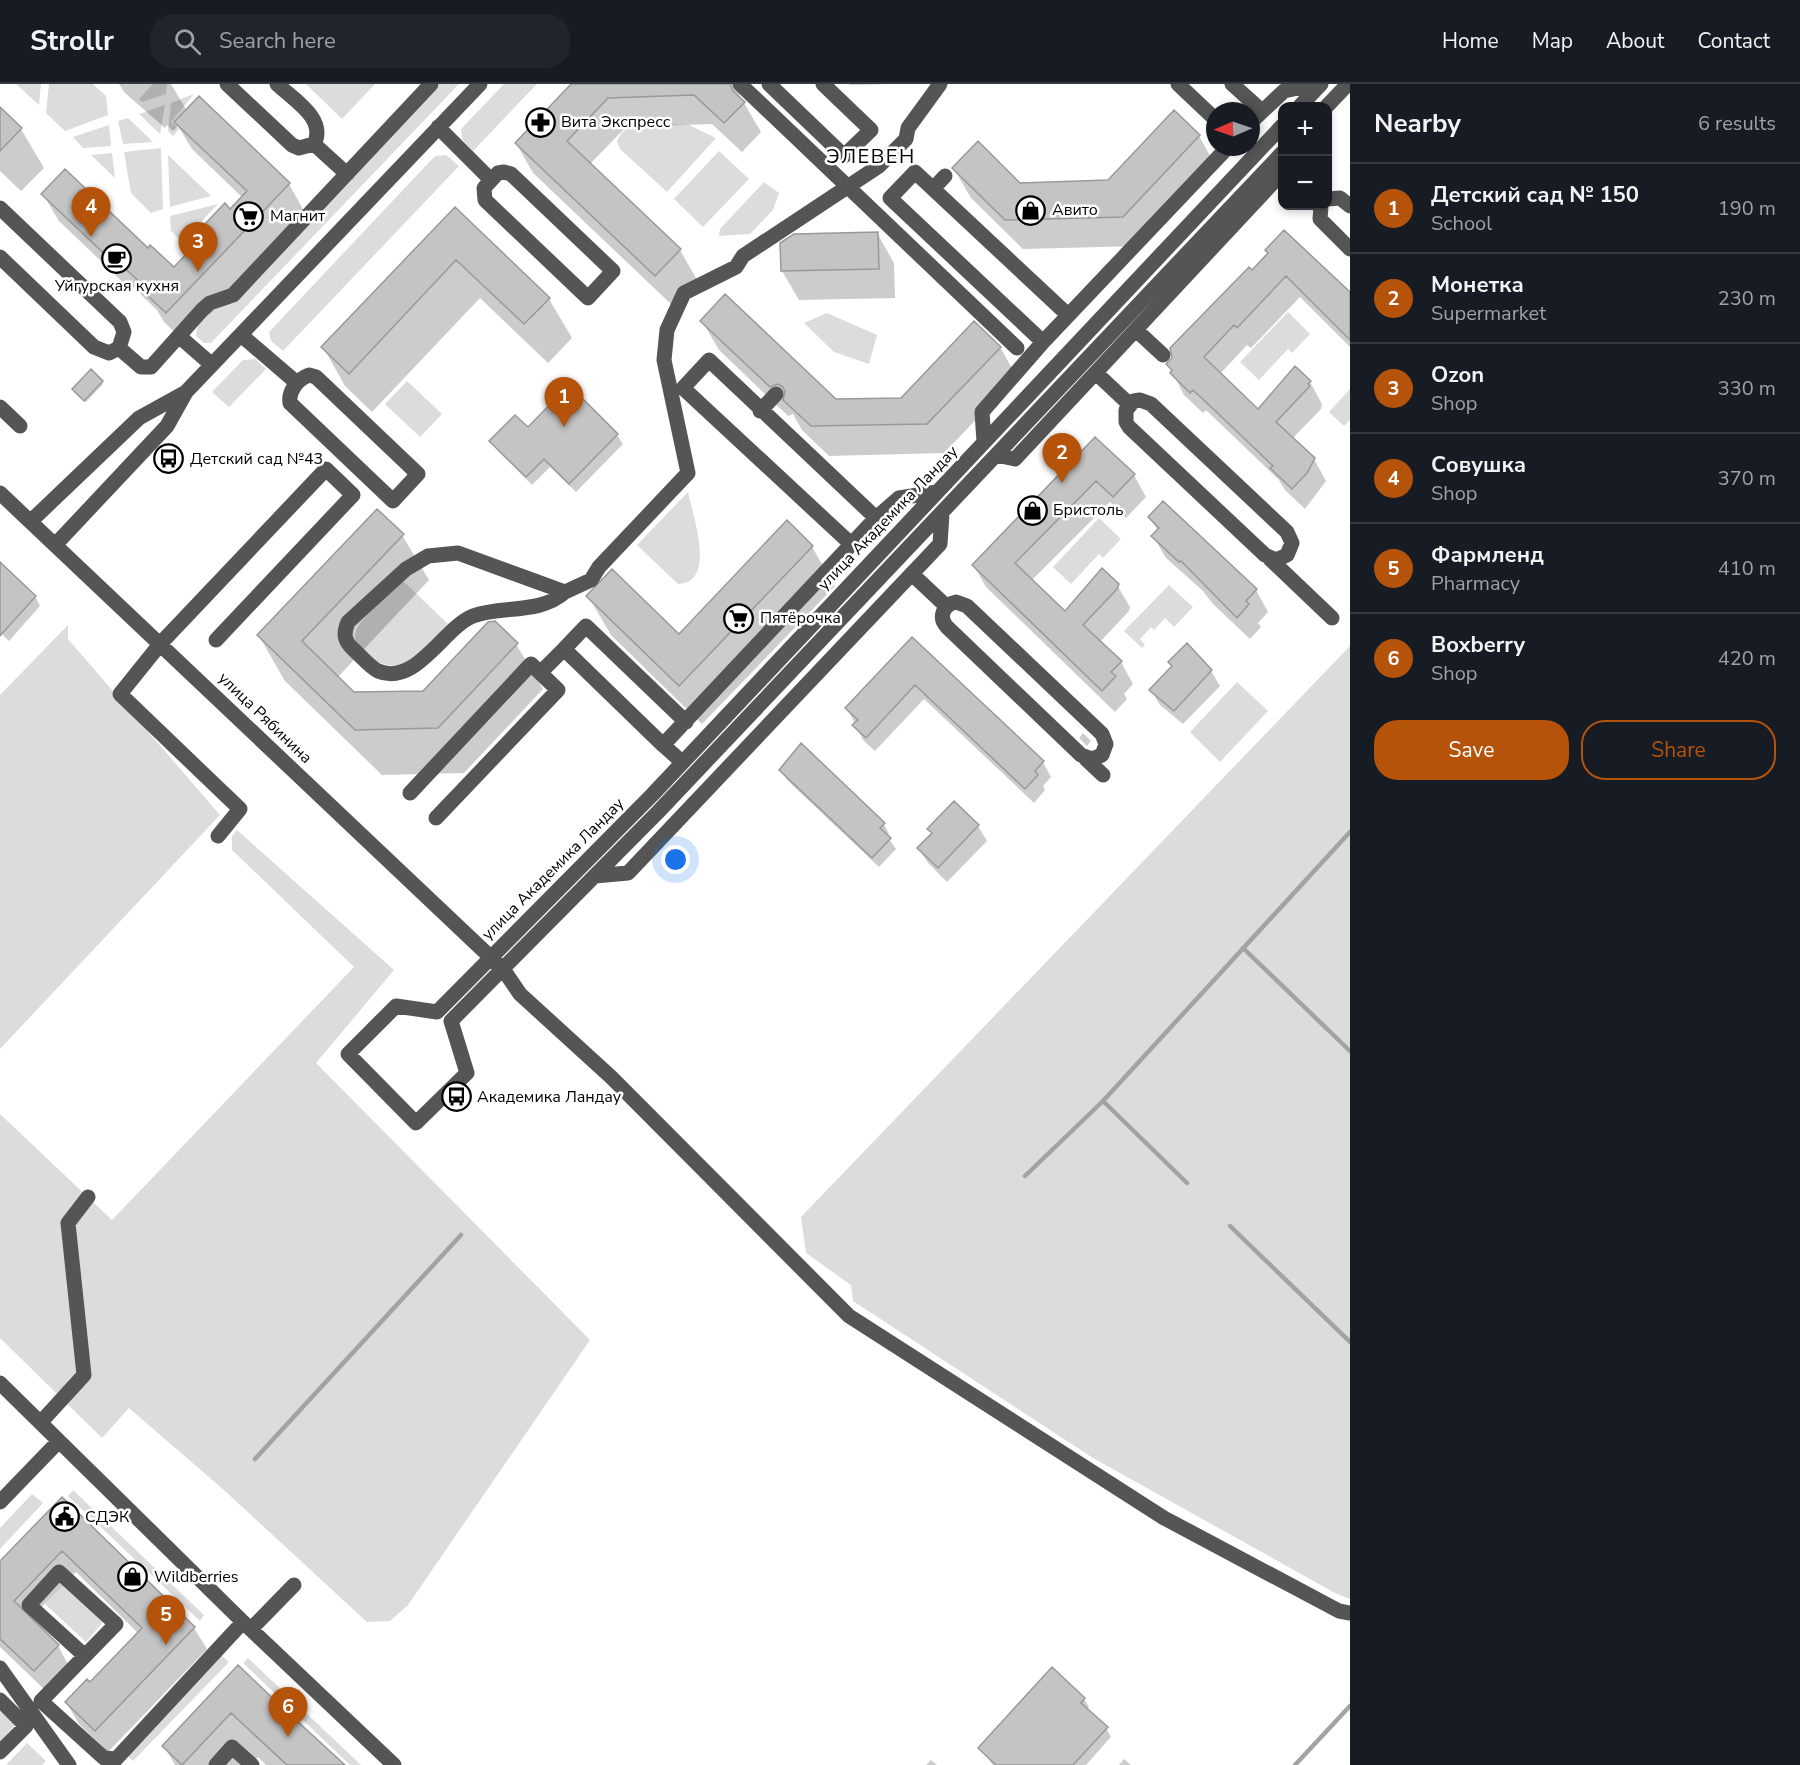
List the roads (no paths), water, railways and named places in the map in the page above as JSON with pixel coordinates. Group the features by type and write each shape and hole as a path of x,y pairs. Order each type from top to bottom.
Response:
{"street":[{"path":"227,84 292,145 299,148 314,144"},
{"path":"277,84 315,120 318,135 314,144"},
{"path":"119,348 141,367 151,367 210,303 233,295 431,84"},
{"path":"56,544 166,426 186,392 480,84"},
{"path":"740,84 1017,348"},
{"path":"769,84 844,156 871,130 823,84"},
{"path":"565,592 458,553 428,556 406,569 348,622 344,633 347,644 379,671 401,672 420,663 456,626 474,616 528,608 556,600 565,592 591,580 599,567 688,473 664,360 667,330 684,293 736,267 743,256 879,166 906,139 908,128 940,84"},
{"path":"1178,84 1206,110"},
{"path":"1232,84 1245,102"},
{"path":"1260,113 1284,91 1317,84"},
{"path":"1304,102 1321,84"},
{"path":"1331,102 1348,84"},
{"path":"438,127 491,180"},
{"name":"улица Академика Ландау","path":"1278,130 681,761 652,795 437,1012 396,1006 348,1054 416,1123 467,1073 451,1021 595,876 942,514 1279,156"},
{"path":"314,144 347,174"},
{"path":"984,442 982,412 1068,315 1219,156"},
{"path":"840,201 890,198 915,172 1068,315"},
{"path":"498,173 511,174 613,271 588,298 485,200 484,188 491,180 498,173"},
{"path":"933,189 945,176"},
{"path":"996,455 1015,459 1278,177"},
{"path":"890,198 1043,342"},
{"path":"1332,199 1340,198 1350,206"},
{"path":"0,208 120,322 124,332 119,348"},
{"path":"1321,210 1320,219 1350,249"},
{"path":"0,257 94,347 109,352 119,348"},
{"path":"1136,330 1163,355"},
{"path":"241,334 297,383"},
{"path":"180,337 212,365"},
{"path":"851,544 683,388 709,360 760,411 876,518"},
{"path":"1096,373 1129,404"},
{"path":"304,377 316,377 418,474 393,501 294,407 289,396 297,383 304,377"},
{"path":"31,521 139,418 186,392"},
{"path":"760,411 776,394"},
{"path":"1129,404 1140,400 1151,404 1287,532 1292,543 1287,555 1276,560 1270,559"},
{"path":"1129,404 1125,416 1130,427 1332,618"},
{"path":"0,407 20,426"},
{"path":"219,836 240,809 120,694 161,643 326,469 353,495"},
{"path":"216,640 369,478"},
{"path":"663,745 876,518 899,498 938,492"},
{"name":"улица Рябинина","path":"0,493 491,957 503,969 520,994 611,1077 849,1316 1164,1518 1339,1611 1350,1613"},
{"path":"595,876 628,873 940,544 942,514"},
{"path":"912,574 946,606"},
{"path":"1086,759 1098,758 1105,750 1106,744 1102,734 967,606 956,602 946,606 942,617 946,627 1086,759 1103,775"},
{"path":"540,673 586,626 686,722"},
{"path":"564,649 681,761"},
{"path":"410,793 531,664 558,690 436,818"},
{"path":"41,1422 84,1375 68,1223 88,1197"},
{"path":"0,1383 247,1626 394,1765"},
{"path":"0,1502 58,1441"},
{"path":"85,1656 29,1605 59,1572 116,1624 85,1656 41,1701 104,1758 120,1762 247,1626 294,1585"},
{"path":"0,1668 69,1765"},
{"path":"0,1700 26,1726 0,1752"},
{"path":"216,1765 232,1747 252,1765"}],"waterway":[{"path":"1025,1176 1103,1101 1350,832"},
{"path":"1243,948 1350,1051"},
{"path":"1103,1101 1187,1183"},
{"path":"1230,1226 1350,1342"},
{"path":"255,1459 461,1235"},
{"path":"1295,1765 1350,1706"}],"place":[{"name":"Вита Экспресс","path":"540,122"},
{"name":"Авито","path":"1031,210"},
{"name":"Магнит","path":"249,216"},
{"name":"Совушка","path":"91,237"},
{"name":"Уйгурская кухня","path":"117,258"},
{"name":"Ozon","path":"198,272"},
{"name":"Детский сад № 150","path":"564,427"},
{"name":"Детский сад №43","path":"169,459"},
{"name":"Монетка","path":"1062,483"},
{"name":"Бристоль","path":"1032,510"},
{"name":"Пятёрочка","path":"739,618"},
{"name":"Академика Ландау","path":"456,1097"},
{"name":"СДЭК","path":"64,1517"},
{"name":"Wildberries","path":"133,1577"},
{"name":"Фармленд","path":"166,1645"},
{"name":"Boxberry","path":"288,1737"}],"district":[{"name":"ЭЛЕВЕН","path":"871,156"}]}
